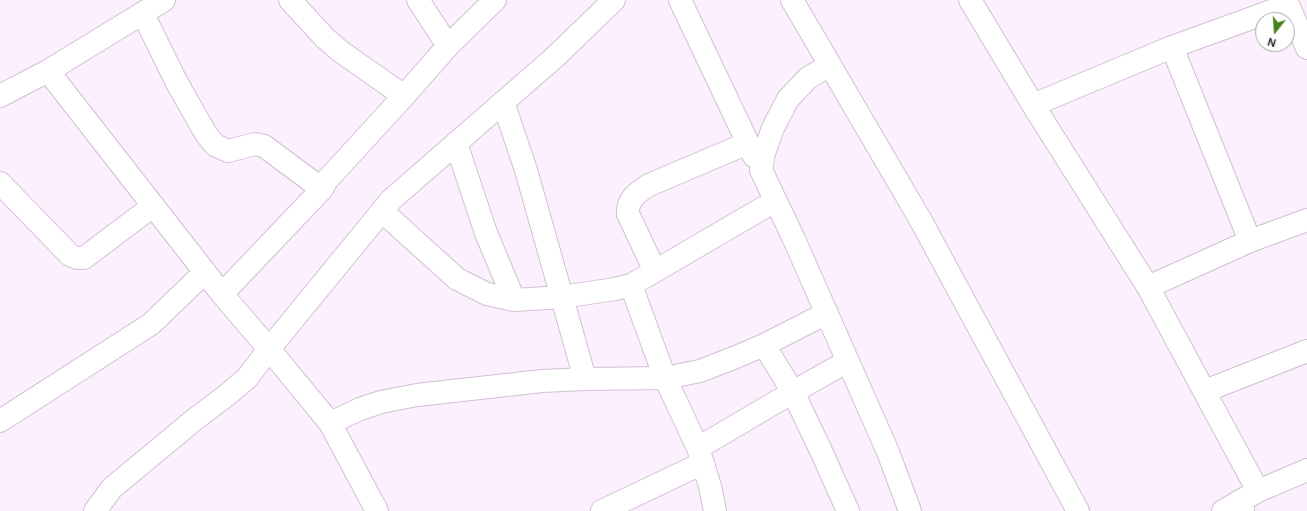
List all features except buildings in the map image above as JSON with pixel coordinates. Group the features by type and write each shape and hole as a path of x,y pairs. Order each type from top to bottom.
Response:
{"street":[{"path":"0,96 48,71 164,0"},
{"path":"290,0 325,38 340,51 404,96"},
{"path":"418,0 448,46"},
{"path":"222,294 322,189 327,180 448,46 495,0"},
{"path":"95,511 112,488 247,378 391,200 555,57 614,0"},
{"path":"680,0 761,170 827,314 888,452 910,511"},
{"path":"792,0 920,219 1078,511"},
{"path":"970,0 1033,106 1148,286 1205,391 1248,501"},
{"path":"1033,106 1172,47 1287,2 1307,48"},
{"path":"143,14 177,83 206,134 215,146 228,150 255,144 264,146 322,189"},
{"path":"1172,47 1250,241"},
{"path":"761,170 764,153 773,128 788,99 808,78 830,65"},
{"path":"48,71 222,294 330,423 377,511"},
{"path":"503,102 526,170 585,379"},
{"path":"456,143 486,233 514,300"},
{"path":"655,271 628,214 628,204 631,199 639,191 650,185 748,143"},
{"path":"0,183 70,255 77,258 84,258 153,206"},
{"path":"382,211 457,279 487,294 514,300 562,297 631,285 775,200"},
{"path":"1148,286 1250,241 1307,220"},
{"path":"3,413 151,324 205,272"},
{"path":"631,285 665,378 701,456 710,486 714,511"},
{"path":"330,423 360,409 381,402 417,395 542,381 665,378 700,371 764,345 827,314"},
{"path":"764,345 793,392 848,511"},
{"path":"1205,391 1307,351"},
{"path":"602,511 701,456 793,392 848,361"},
{"path":"1223,511 1248,501 1307,470"}]}
